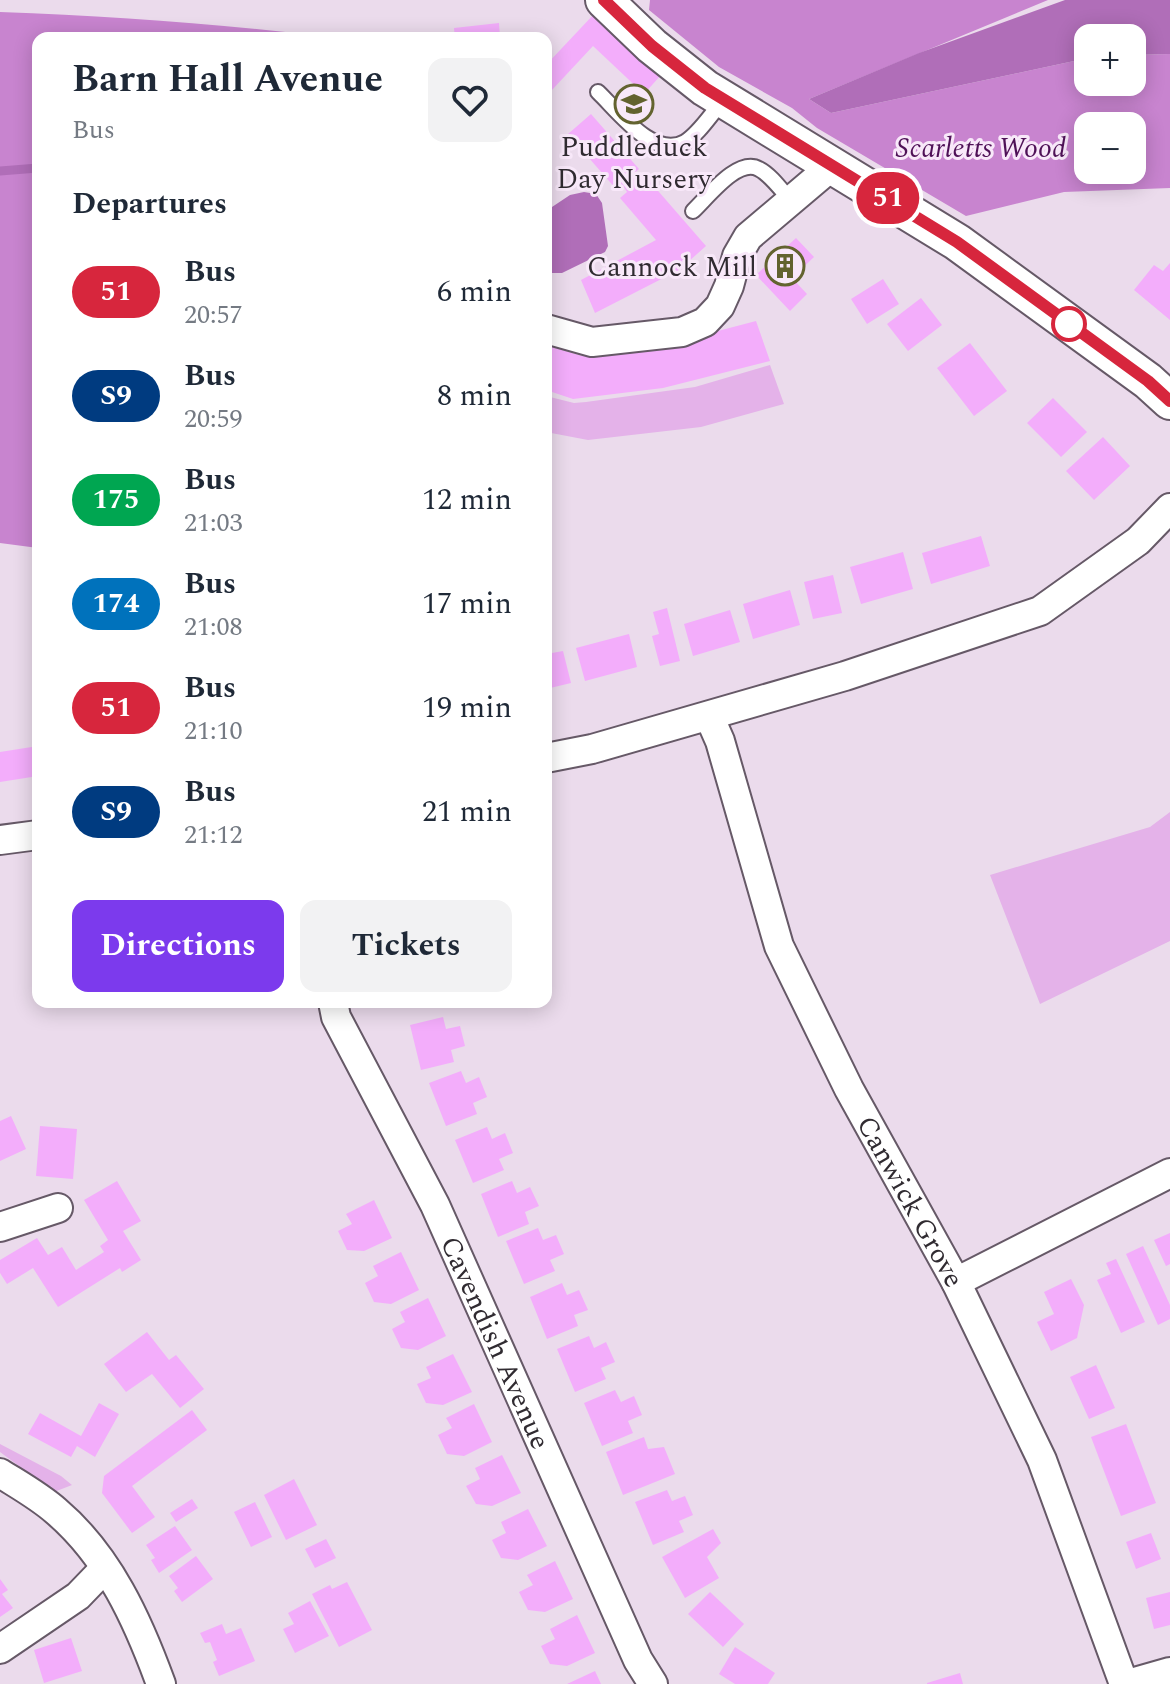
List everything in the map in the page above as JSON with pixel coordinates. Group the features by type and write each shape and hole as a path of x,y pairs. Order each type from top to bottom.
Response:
{"street":[{"path":"604,0 652,46 705,88 957,242 1148,381 1170,401"},
{"path":"552,331 592,342 682,332 705,322 720,306 737,256 748,237 833,165"},
{"path":"552,757 592,749 910,656 1040,611 1138,541 1170,508"},
{"name":"Canwick Grove","path":"709,716 720,741 779,946 849,1089 956,1282 1042,1460 1126,1684"},
{"path":"0,840 32,836"},
{"name":"Cavendish Avenue","path":"334,1008 336,1017 435,1205 638,1660 653,1684"},
{"path":"956,1282 1170,1173"},
{"path":"0,1226 58,1208"},
{"path":"0,1473 57,1511 88,1544 132,1612 161,1684"},
{"path":"0,1649 78,1596 105,1568"},
{"path":"1126,1684 1170,1672"}],"lane":[{"path":"598,92 652,143 673,146 687,141 724,99"},
{"path":"693,211 736,170 748,165 761,169 791,201"}],"shaded area":[{"path":"1065,0 1170,0 1170,54 1146,55 1146,24 1074,24 1074,61 831,113 809,99 919,53"},
{"path":"584,192 596,194 602,203 608,246 605,252 562,273 552,273 552,207 570,195"},
{"path":"770,365 784,404 701,427 588,440 552,433 552,398 574,403 695,387"},
{"path":"1170,812 1170,941 1040,1004 990,875 1150,827"},
{"path":"0,1444 72,1485 54,1492 0,1452"}],"green space":[{"name":"Scarletts Wood","path":"650,0 1048,0 809,99 831,113 1074,61 1074,96 1146,96 1146,55 1170,54 1170,188 1064,192 966,216 817,128 792,108 719,67 649,10"},
{"path":"0,12 168,21 280,32 32,32 32,547 0,543"}],"building":[{"path":"595,13 661,75 644,94 593,46 552,90 552,59"},
{"path":"499,23 500,32 454,32 454,28"},
{"path":"591,114 639,169 634,173 641,181 646,177 706,246 679,270 595,313 581,280 656,240 620,198 627,192 624,187 621,184 616,189 568,134"},
{"name":"Cannock Mill","path":"796,238 814,257 792,278 807,294 790,311 756,275"},
{"path":"1170,263 1170,320 1134,290 1154,265 1163,271"},
{"path":"883,279 899,304 867,324 851,299"},
{"path":"921,298 942,325 908,351 887,324"},
{"path":"756,321 770,361 663,388 573,399 552,392 552,347 582,356 657,347"},
{"path":"970,343 1007,391 974,416 937,368"},
{"path":"1053,398 1087,432 1061,457 1027,423"},
{"path":"1103,437 1130,466 1094,500 1066,471"},
{"path":"981,536 990,566 931,584 922,553"},
{"path":"903,552 913,589 861,604 850,567"},
{"path":"833,575 842,613 813,619 804,582"},
{"path":"790,590 800,625 753,639 743,604"},
{"path":"667,608 680,661 660,666 652,636 659,634 653,612"},
{"path":"730,610 740,642 693,656 684,624"},
{"path":"629,634 637,667 585,681 576,648"},
{"path":"563,651 571,683 552,688 552,653"},
{"path":"32,747 32,777 0,782 0,752"},
{"path":"443,1017 446,1029 460,1026 465,1046 451,1050 454,1062 421,1070 410,1025"},
{"path":"461,1071 466,1083 479,1077 487,1097 473,1103 477,1114 446,1126 429,1083"},
{"path":"11,1116 26,1149 0,1161 0,1121"},
{"path":"40,1126 77,1129 73,1179 36,1176"},
{"path":"487,1127 492,1139 505,1133 513,1153 499,1159 504,1170 473,1183 455,1140"},
{"path":"117,1181 141,1221 123,1231 141,1260 122,1272 120,1268 58,1307 33,1268 7,1284 0,1273 0,1260 37,1238 48,1255 62,1247 76,1270 104,1252 100,1246 108,1240 84,1200"},
{"path":"512,1181 517,1193 530,1187 539,1206 525,1212 529,1224 498,1237 481,1194"},
{"path":"374,1200 392,1238 364,1251 347,1250 338,1231 352,1224 346,1214"},
{"path":"538,1228 543,1240 556,1235 564,1254 550,1260 555,1271 524,1284 506,1241"},
{"path":"1170,1233 1170,1264 1166,1266 1154,1240"},
{"path":"1143,1246 1170,1305 1170,1319 1158,1325 1126,1254"},
{"path":"401,1252 419,1290 391,1304 374,1302 365,1283 378,1276 373,1266"},
{"path":"1116,1259 1145,1322 1121,1333 1097,1280 1111,1274 1106,1263"},
{"path":"1071,1279 1084,1305 1077,1338 1051,1351 1037,1322 1054,1314 1044,1292"},
{"path":"562,1283 567,1295 579,1290 588,1310 574,1315 578,1326 547,1339 530,1297"},
{"path":"428,1298 446,1336 418,1350 401,1348 392,1329 405,1322 400,1312"},
{"path":"147,1332 169,1360 176,1355 204,1389 180,1408 152,1374 126,1392 104,1364"},
{"path":"589,1336 594,1348 606,1342 615,1362 601,1368 606,1379 575,1392 557,1349"},
{"path":"453,1354 472,1392 443,1405 426,1403 417,1384 431,1378 426,1367"},
{"path":"1096,1365 1115,1408 1089,1419 1070,1377"},
{"path":"615,1390 621,1402 634,1396 642,1415 628,1421 633,1433 602,1446 584,1403"},
{"path":"99,1403 119,1414 95,1457 77,1446 71,1457 28,1434 40,1413 81,1436"},
{"path":"474,1404 492,1442 464,1456 447,1454 438,1435 452,1428 446,1418"},
{"path":"192,1410 207,1430 132,1486 155,1517 132,1533 102,1493 104,1476"},
{"path":"1126,1424 1156,1503 1121,1516 1091,1437"},
{"path":"644,1437 648,1449 664,1447 675,1474 623,1495 606,1452"},
{"path":"502,1455 521,1493 492,1506 476,1504 466,1486 480,1479 475,1468"},
{"path":"294,1479 317,1525 286,1540 264,1495"},
{"path":"667,1490 672,1501 685,1496 693,1515 679,1521 684,1532 653,1545 635,1502"},
{"path":"192,1499 198,1508 176,1522 170,1513"},
{"path":"255,1502 272,1537 251,1547 234,1512"},
{"path":"528,1509 547,1546 518,1560 501,1558 492,1540 506,1533 501,1522"},
{"path":"175,1526 192,1550 159,1573 151,1560 155,1558 146,1545"},
{"path":"713,1529 721,1543 707,1557 719,1578 685,1598 662,1557"},
{"path":"1151,1533 1161,1559 1136,1569 1126,1542"},
{"path":"326,1539 336,1558 315,1568 305,1549"},
{"path":"196,1556 213,1579 182,1602 174,1591 178,1588 169,1576"},
{"path":"555,1561 573,1599 545,1612 528,1610 519,1592 533,1585 527,1575"},
{"path":"0,1579 8,1590 2,1594 13,1608 0,1617"},
{"path":"347,1582 372,1630 339,1647 312,1594 330,1585 332,1589"},
{"path":"710,1592 744,1624 723,1647 688,1614"},
{"path":"1170,1592 1170,1625 1154,1629 1146,1598"},
{"path":"310,1601 329,1636 295,1653 283,1629 294,1624 288,1613"},
{"path":"577,1615 595,1653 567,1666 550,1664 541,1646 555,1639 550,1629"},
{"path":"222,1624 226,1634 241,1628 255,1661 219,1676 210,1642 205,1643 200,1633"},
{"path":"71,1638 82,1671 44,1683 34,1650"},
{"path":"735,1647 775,1673 768,1684 735,1684 719,1674"},
{"path":"595,1671 601,1684 567,1684"},
{"path":"960,1673 963,1684 927,1684 927,1683"}],"waterway":[{"path":"0,171 32,168"}],"bus line":[{"name":"51","path":"604,0 652,46 705,88 957,242 1148,381 1170,401"}],"place":[{"name":"Puddleduck Day Nursery","path":"634,104"},
{"name":"Cannock Mill","path":"785,266"}]}
